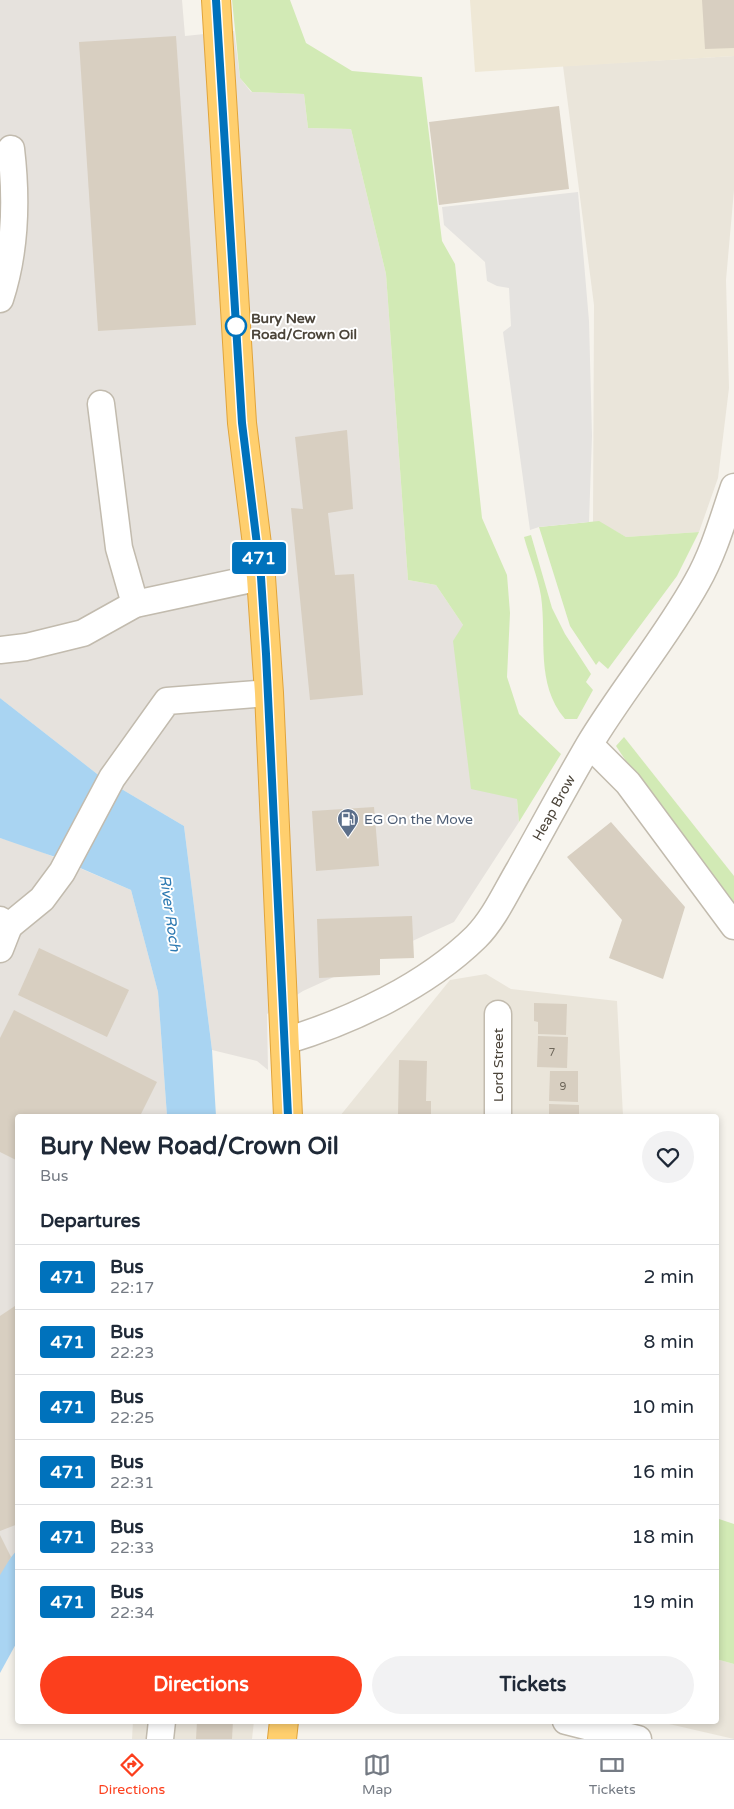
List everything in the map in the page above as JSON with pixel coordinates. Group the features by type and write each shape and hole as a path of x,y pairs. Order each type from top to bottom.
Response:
{"highway":[{"path":"216,0 242,423 261,577 269,693 288,1114"},
{"path":"282,1739 284,1724"}],"street":[{"path":"0,299 9,270 16,191 10,149"},
{"path":"101,404 119,548 136,604"},
{"name":"Heap Brow","path":"285,1040 313,1033 418,983 452,959 478,935 501,901 590,744 697,582 715,544 734,487"},
{"path":"0,650 26,647 83,633 136,604 261,577"},
{"path":"3,932 42,899 62,872 112,778 167,701 269,693"},
{"path":"590,744 628,783 734,926"},
{"name":"Lord Street","path":"498,1014 498,1114"},
{"path":"160,1739 162,1724"},
{"path":"578,1724 638,1739"}],"shaded area":[{"path":"0,0 182,0 185,36 234,31 240,78 251,92 304,94 308,128 351,129 386,274 408,580 436,585 463,625 517,799 519,822 454,922 303,991 267,1014 268,1070 257,1061 212,1050 184,826 101,777 0,698"},
{"path":"470,0 734,0 734,56 475,72"},
{"path":"734,56 734,190 726,280 729,388 718,478 699,532 626,537 599,522 593,522 594,305 563,66"},
{"path":"578,192 589,321 592,436 589,522 539,527 530,530 503,332 511,326 509,288 497,286 487,281 485,262 444,225 442,207"},
{"path":"0,838 28,846 131,890 158,992 167,1114 15,1114 15,1554 0,1571"},
{"path":"486,974 511,989 617,1001 623,1114 342,1114 450,980"},
{"path":"719,1660 734,1664 734,1739 669,1724 719,1724"},
{"path":"133,1724 254,1724 252,1739 132,1739"}],"green space":[{"path":"232,0 290,0 306,43 352,71 422,77 442,241 455,264 482,518 507,575 510,613 507,677 519,714 561,754 519,822 517,799 471,789 453,641 463,625 436,585 408,580 386,274 351,129 308,128 304,94 252,92 240,78"},
{"path":"599,521 626,537 699,532 677,576 608,669 599,661 596,665 570,626 539,527"},
{"path":"531,535 552,608 565,634 591,674 586,682 593,690 577,719 565,719 549,691 544,660 541,596 524,537"},
{"path":"624,737 734,876 734,913 700,872 616,746"},
{"path":"719,1519 734,1524 734,1664 719,1660"}],"water":[{"path":"0,698 101,777 61,859 0,838"},
{"name":"River Roch","path":"113,784 184,826 212,1050 216,1114 167,1114 158,992 131,890 71,864"},
{"path":"15,1552 15,1646 0,1673 0,1571"}],"building":[{"path":"702,0 734,0 734,48 705,49"},
{"path":"176,36 196,325 98,331 79,42"},
{"path":"559,106 569,189 439,205 429,122"},
{"path":"347,430 353,509 328,513 335,575 354,574 363,695 310,700 291,508 303,509 295,437"},
{"path":"374,807 379,866 316,871 312,811"},
{"path":"611,822 685,907 663,979 609,958 622,920 567,857"},
{"path":"412,916 414,958 380,959 380,975 319,978 317,919"},
{"path":"39,948 129,990 107,1037 18,995"},
{"path":"534,1003 567,1004 566,1035 538,1034 538,1022 534,1021"},
{"path":"14,1010 157,1082 141,1114 15,1114 15,1160 0,1152 0,1038"},
{"path":"538,1036 568,1037 567,1068 537,1067"},
{"path":"399,1060 427,1061 426,1101 431,1101 431,1114 398,1114"},
{"path":"550,1071 578,1071 578,1102 549,1101"},
{"path":"549,1104 579,1105 579,1114 549,1114"},
{"path":"15,1306 15,1525 0,1531 0,1316"},
{"path":"0,1535 11,1557 0,1575"},
{"path":"197,1724 233,1724 232,1739 196,1739"}],"bus line":[{"name":"471","path":"216,0 242,423 261,577 270,712 288,1114"}],"place":[{"name":"Bury New Road/Crown Oil","path":"236,326"},
{"name":"EG On the Move","path":"348,838"}]}
